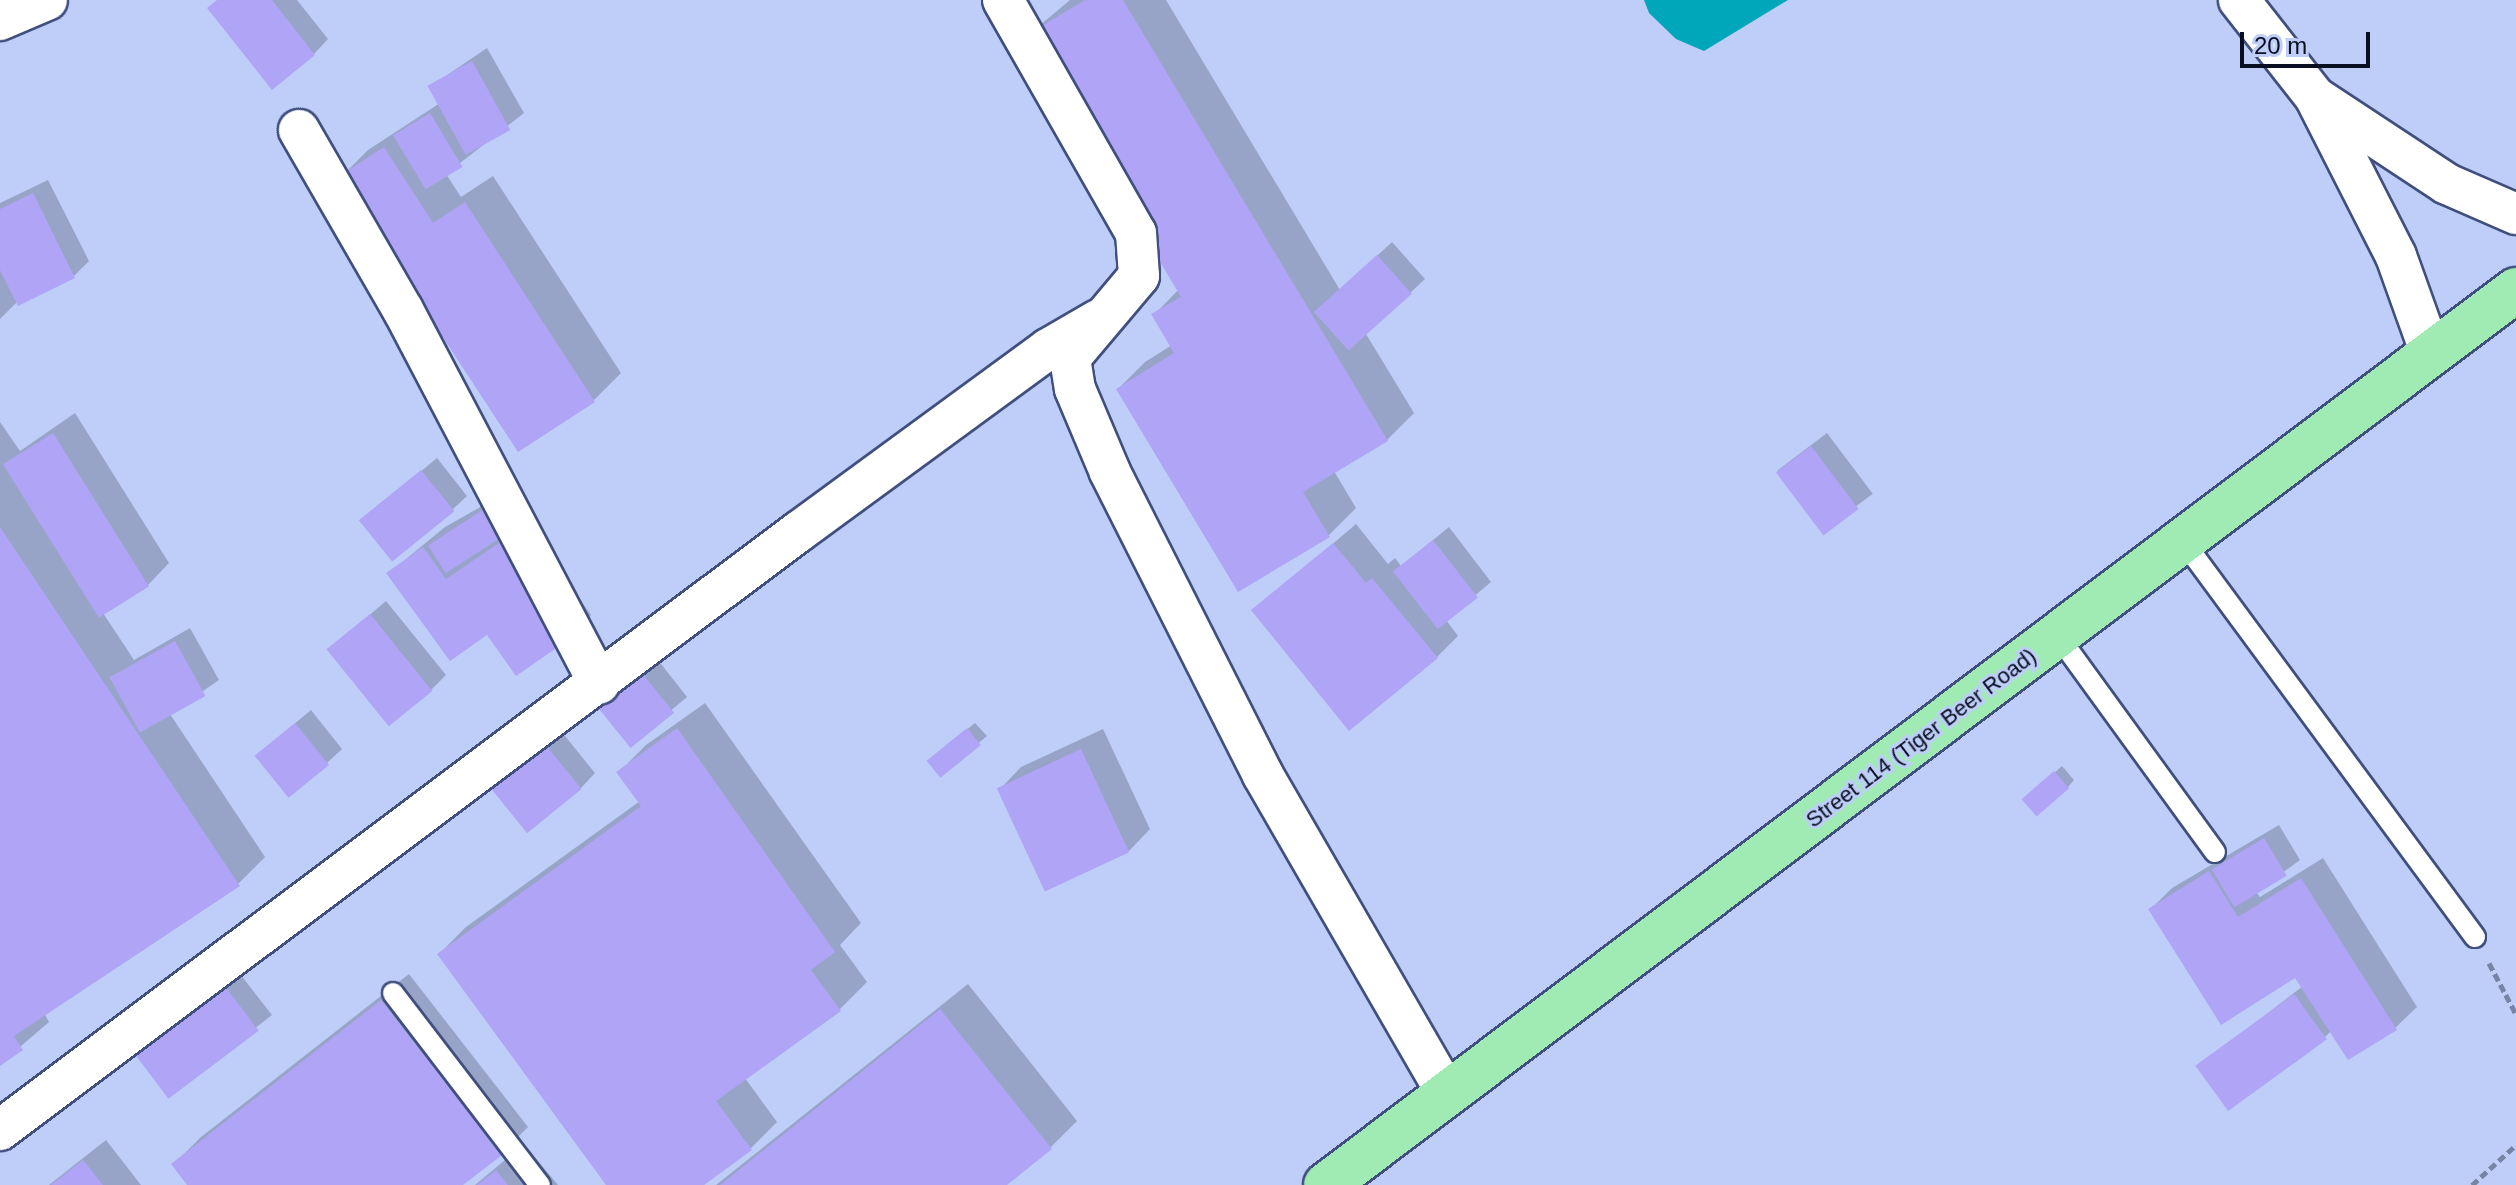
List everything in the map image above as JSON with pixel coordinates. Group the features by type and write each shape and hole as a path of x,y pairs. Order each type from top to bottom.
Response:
{"main road":[{"name":"Street 114 (Tiger Beer Road)","path":"1326,1185 2431,354 2513,299"}],"street":[{"path":"0,20 47,0"},
{"path":"1003,0 1136,233 1139,276 1098,320 1070,358 1075,389 1110,472 1263,775 1447,1094"},
{"path":"2239,0 2315,97 2396,256 2431,354"},
{"path":"2315,97 2447,184 2516,214"},
{"path":"299,130 403,310 599,684"},
{"path":"0,1130 1048,349 1098,320"}],"lane":[{"path":"2183,541 2475,937"},
{"path":"2058,636 2215,852"},
{"path":"393,993 540,1185"}],"path":[{"path":"2475,937 2516,1014"},
{"path":"2472,1185 2516,1145"}],"shaded area":[{"path":"1644,0 1788,0 1704,51 1676,39 1649,13"}],"building":[{"path":"217,0 272,0 315,55 272,90 207,8"},
{"path":"1085,0 1123,0 1388,441 1303,492 1330,537 1238,592 1116,389 1174,353 1151,314 1181,297 1025,36"},
{"path":"472,61 510,130 466,155 427,86"},
{"path":"430,113 462,167 426,189 393,135"},
{"path":"384,147 433,223 465,202 595,402 518,452 338,177"},
{"path":"33,193 75,278 18,306 0,270 0,209"},
{"path":"1377,255 1412,294 1349,351 1314,312"},
{"path":"53,433 149,586 99,618 3,464"},
{"path":"1811,446 1859,509 1823,536 1776,472"},
{"path":"421,470 454,511 392,562 359,520"},
{"path":"484,509 502,537 446,573 428,545"},
{"path":"0,527 240,886 14,1036 23,1050 0,1066"},
{"path":"1433,540 1478,598 1438,629 1393,571"},
{"path":"502,541 571,638 516,676 487,635 450,661 386,573 423,547 446,579"},
{"path":"1333,543 1366,583 1372,578 1438,658 1349,731 1251,610"},
{"path":"370,614 432,691 389,726 326,649"},
{"path":"175,641 206,696 140,732 109,677"},
{"path":"642,673 674,713 631,748 598,708"},
{"path":"295,723 329,765 289,798 255,756"},
{"path":"677,728 835,952 811,970 841,1011 716,1101 752,1150 704,1185 606,1185 437,954 641,806 616,772"},
{"path":"967,728 981,745 940,778 927,761"},
{"path":"545,744 582,789 527,833 491,788"},
{"path":"1081,749 1129,852 1045,892 997,788"},
{"path":"2054,771 2069,788 2037,817 2022,799"},
{"path":"2264,838 2287,876 2234,907 2212,869"},
{"path":"2209,871 2238,917 2301,878 2397,1030 2348,1060 2295,978 2221,1025 2148,909"},
{"path":"225,986 259,1031 168,1099 135,1054"},
{"path":"2294,994 2327,1039 2228,1111 2195,1066"},
{"path":"381,1000 502,1155 463,1185 187,1185 171,1164"},
{"path":"940,1009 1052,1149 1007,1185 720,1185"},
{"path":"83,1160 103,1185 51,1185"},
{"path":"496,1170 508,1185 477,1185"}]}
